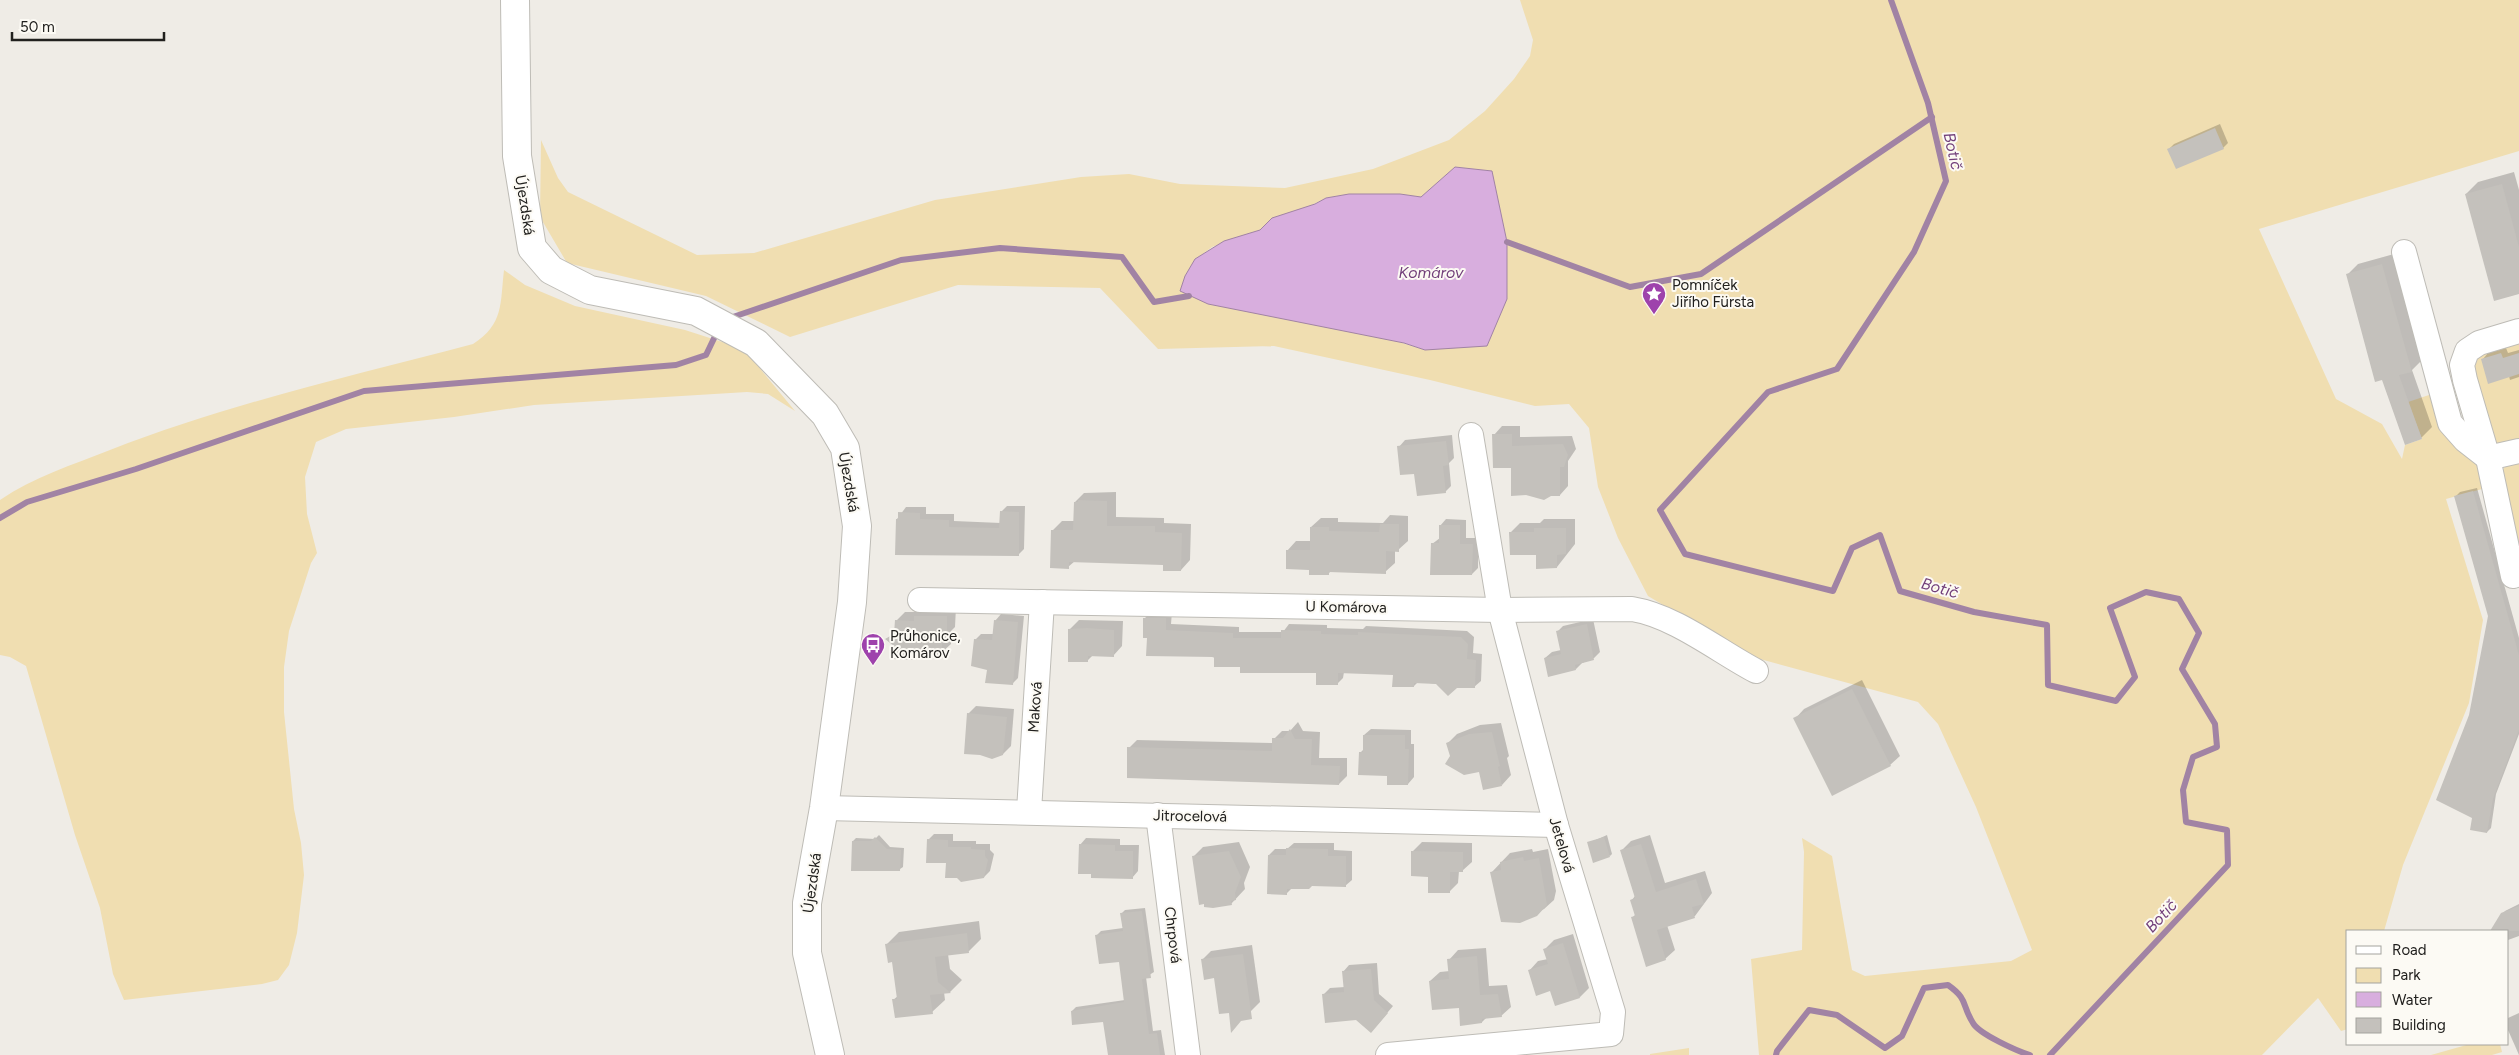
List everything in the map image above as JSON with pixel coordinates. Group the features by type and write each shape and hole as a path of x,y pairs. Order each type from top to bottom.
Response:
{"street":[{"name":"Újezdská","path":"515,0 517,156 532,248 551,270 590,290 696,311 756,342 825,414 845,448 857,526 852,602 824,808 808,903 807,953 830,1055"},
{"path":"2404,252 2450,423 2465,440 2488,458"},
{"path":"2516,575 2488,458 2464,380 2462,365 2467,351 2479,343 2519,330"},
{"name":"Jetelová","path":"1388,1055 1428,1053 1611,1034 1613,1012 1556,825 1500,610 1471,435"},
{"path":"2488,458 2519,451"},
{"name":"U Komárova","path":"920,600 1500,610 1632,609 1647,611 1672,622 1756,671"},
{"name":"Maková","path":"1029,811 1042,602"},
{"name":"Jitrocelová","path":"824,808 1029,811 1556,825"},
{"name":"Chrpová","path":"1158,815 1188,1055"}],"green space":[{"path":"1520,0 2519,0 2519,151 2259,229 2336,399 2382,424 2402,459 2405,445 2422,439 2408,402 2438,392 2480,466 2482,489 2446,499 2483,620 2469,703 2403,865 2384,930 2346,930 2346,1030 2341,1031 2318,998 2262,1055 1759,1055 1751,959 1802,950 1804,852 1802,838 1832,856 1852,970 1865,976 2011,961 2032,950 1976,807 1938,724 1918,702 1749,656 1648,596 1618,538 1598,487 1589,428 1569,404 1535,406 1430,380 1274,346 1158,349 1100,288 958,285 790,337 706,296 567,263 540,217 541,140 558,178 568,192 697,255 754,253 935,200 1081,177 1129,174 1180,184 1285,188 1373,169 1449,140 1485,111 1514,79 1530,56 1533,40","holes":["1455,167 1491,171 1507,242 1425,350 1185,276 1195,260 1212,247 1260,230 1326,198 1349,194 1400,194 1421,197"]},
{"path":"504,270 525,285 575,306 685,330 744,349 795,411 768,394 747,392 534,405 454,417 346,429 316,442 305,477 307,514 317,553 311,563 289,631 284,667 284,712 294,809 301,843 304,875 297,933 289,965 278,980 262,984 124,1000 113,974 100,908 75,835 26,666 10,657 0,655 0,500 54,472 199,419 290,392 473,344 490,329 499,312"},
{"path":"2519,339 2519,447 2498,448 2480,412 2476,398 2474,370 2478,358 2486,349 2497,344"},
{"path":"2519,459 2519,542 2511,530 2500,474 2508,462"},
{"path":"2466,1045 2500,1045 2502,1052 2492,1055 2431,1055"},
{"path":"1689,1048 1689,1055 1650,1055 1650,1054"}],"water":[{"name":"Komárov","path":"1455,167 1492,171 1507,242 1507,299 1487,346 1425,350 1404,343 1208,304 1180,291 1185,276 1195,259 1224,241 1260,230 1272,218 1315,204 1326,198 1349,194 1400,194 1421,197"}],"building":[{"path":"2215,128 2224,149 2176,169 2167,149"},
{"path":"2502,184 2519,247 2519,294 2494,301 2465,194"},
{"path":"2382,264 2412,372 2399,375 2422,439 2405,445 2382,380 2375,382 2346,274"},
{"path":"2501,353 2503,358 2519,353 2519,374 2488,384 2481,359"},
{"path":"1492,434 1512,434 1512,446 1563,444 1568,455 1564,467 1560,467 1560,496 1551,496 1544,500 1526,495 1511,496 1511,468 1493,468"},
{"path":"1446,441 1449,465 1443,466 1446,493 1417,496 1414,474 1400,475 1397,446"},
{"path":"2473,491 2519,655 2519,730 2493,799 2487,833 2470,830 2472,818 2436,800 2469,715 2488,616 2454,496"},
{"path":"1078,500 1107,501 1107,526 1155,526 1155,532 1182,533 1181,571 1163,571 1163,565 1069,562 1069,569 1050,568 1051,530 1073,530 1074,502 1078,502"},
{"path":"1000,511 1019,512 1019,556 895,555 896,519 898,519 898,512 920,513 920,519 949,520 949,527 999,528"},
{"path":"1380,524 1399,524 1399,552 1386,551 1386,574 1329,572 1329,575 1309,575 1309,570 1286,569 1286,550 1310,550 1310,527 1329,527 1329,531 1379,532"},
{"path":"1439,525 1460,525 1460,544 1473,544 1472,575 1430,575 1431,543 1439,543"},
{"path":"1534,528 1566,528 1566,554 1557,555 1557,568 1536,569 1536,555 1510,555 1509,532 1534,532"},
{"path":"914,616 947,616 947,637 942,637 942,655 914,654 914,660 894,659 894,646 885,639 894,634 895,620 914,621"},
{"path":"1143,618 1166,618 1166,630 1233,633 1233,638 1281,638 1281,630 1321,631 1321,634 1358,635 1358,632 1461,637 1468,644 1467,659 1476,660 1475,688 1457,688 1448,696 1436,684 1414,683 1414,687 1392,687 1393,675 1338,673 1338,685 1316,685 1316,673 1240,673 1240,667 1214,667 1214,657 1146,656 1147,638 1143,638"},
{"path":"994,620 1018,622 1013,685 985,683 987,670 971,666 974,639 992,640"},
{"path":"1587,624 1594,660 1575,665 1576,670 1548,677 1544,658 1561,654 1556,631"},
{"path":"1068,629 1114,630 1114,657 1088,656 1088,662 1068,662"},
{"path":"1852,689 1891,766 1832,796 1793,718"},
{"path":"967,713 1007,717 1003,755 992,759 980,755 964,754"},
{"path":"1290,729 1295,739 1312,739 1311,765 1340,766 1339,785 1127,778 1127,747 1272,751 1272,738 1283,738"},
{"path":"1492,732 1500,766 1498,767 1502,786 1483,790 1479,772 1464,775 1445,764 1450,756 1446,743 1469,734"},
{"path":"1363,735 1405,735 1405,749 1409,749 1408,785 1387,785 1387,776 1358,775 1359,752 1363,752"},
{"path":"875,837 887,849 901,850 900,871 851,871 852,841 871,841"},
{"path":"1604,837 1610,857 1593,863 1587,842"},
{"path":"927,839 948,840 948,847 971,847 971,849 985,850 985,856 988,860 984,878 961,882 957,878 945,878 946,863 926,863"},
{"path":"1079,844 1115,845 1115,851 1133,851 1133,879 1091,878 1091,874 1078,874"},
{"path":"1641,844 1656,892 1696,879 1704,904 1692,907 1695,918 1657,930 1666,960 1646,967 1631,917 1635,916 1630,900 1635,898 1620,850"},
{"path":"1286,848 1328,849 1328,856 1346,856 1346,887 1312,886 1309,889 1287,889 1287,895 1267,894 1268,855 1286,855"},
{"path":"1229,851 1241,877 1235,893 1236,900 1231,901 1232,905 1213,908 1204,907 1204,904 1199,905 1192,856"},
{"path":"1411,851 1463,852 1463,872 1450,872 1450,893 1428,893 1428,877 1411,876"},
{"path":"1523,857 1524,861 1539,858 1547,905 1537,916 1520,923 1501,922 1490,872 1501,870 1500,862"},
{"path":"2519,906 2519,931 2491,930 2501,913"},
{"path":"1142,911 1151,978 1142,979 1149,1034 1157,1033 1160,1055 1108,1055 1103,1022 1072,1025 1071,1011 1124,1002 1119,962 1099,964 1095,935 1123,931 1120,913"},
{"path":"967,933 969,953 935,957 938,982 951,993 930,995 933,1014 895,1018 892,999 897,999 892,962 888,963 885,944"},
{"path":"1563,943 1580,998 1555,1006 1550,991 1536,996 1528,970 1548,964 1543,949"},
{"path":"1243,954 1252,1019 1241,1021 1231,1033 1229,1013 1219,1014 1214,978 1204,980 1201,959"},
{"path":"1477,956 1480,995 1498,994 1502,1017 1482,1019 1482,1023 1460,1026 1459,1008 1432,1010 1429,981 1449,979 1447,959"},
{"path":"1371,969 1374,1000 1388,1013 1371,1033 1356,1020 1325,1023 1322,994 1344,992 1342,971"}],"waterway":[{"name":"Botič","path":"1891,0 1928,103 1946,181 1914,252 1837,369 1768,392 1660,510 1685,554 1833,591 1852,548 1880,535 1900,591 1974,612 2047,625 2048,685 2116,701 2135,677 2110,608 2146,592 2179,599 2199,633 2182,669 2215,724 2217,747 2193,757 2183,790 2186,822 2227,830 2228,865 2050,1055"},
{"path":"1507,242 1630,287 1701,274 1932,117"},
{"path":"727,319 901,260 1000,248 1122,257 1154,302 1189,296"},
{"path":"0,518 27,502 136,469 364,391 676,365 706,355 718,330"},
{"path":"1776,1055 1777,1051 1809,1010 1837,1015 1885,1048 1902,1036 1924,988 1948,985 1962,999 1969,1017 1977,1027 1999,1042 2030,1055"}],"place":[{"name":"Pomníček Jiřího Fürsta","path":"1654,315"},
{"name":"Průhonice, Komárov","path":"873,666"}]}
